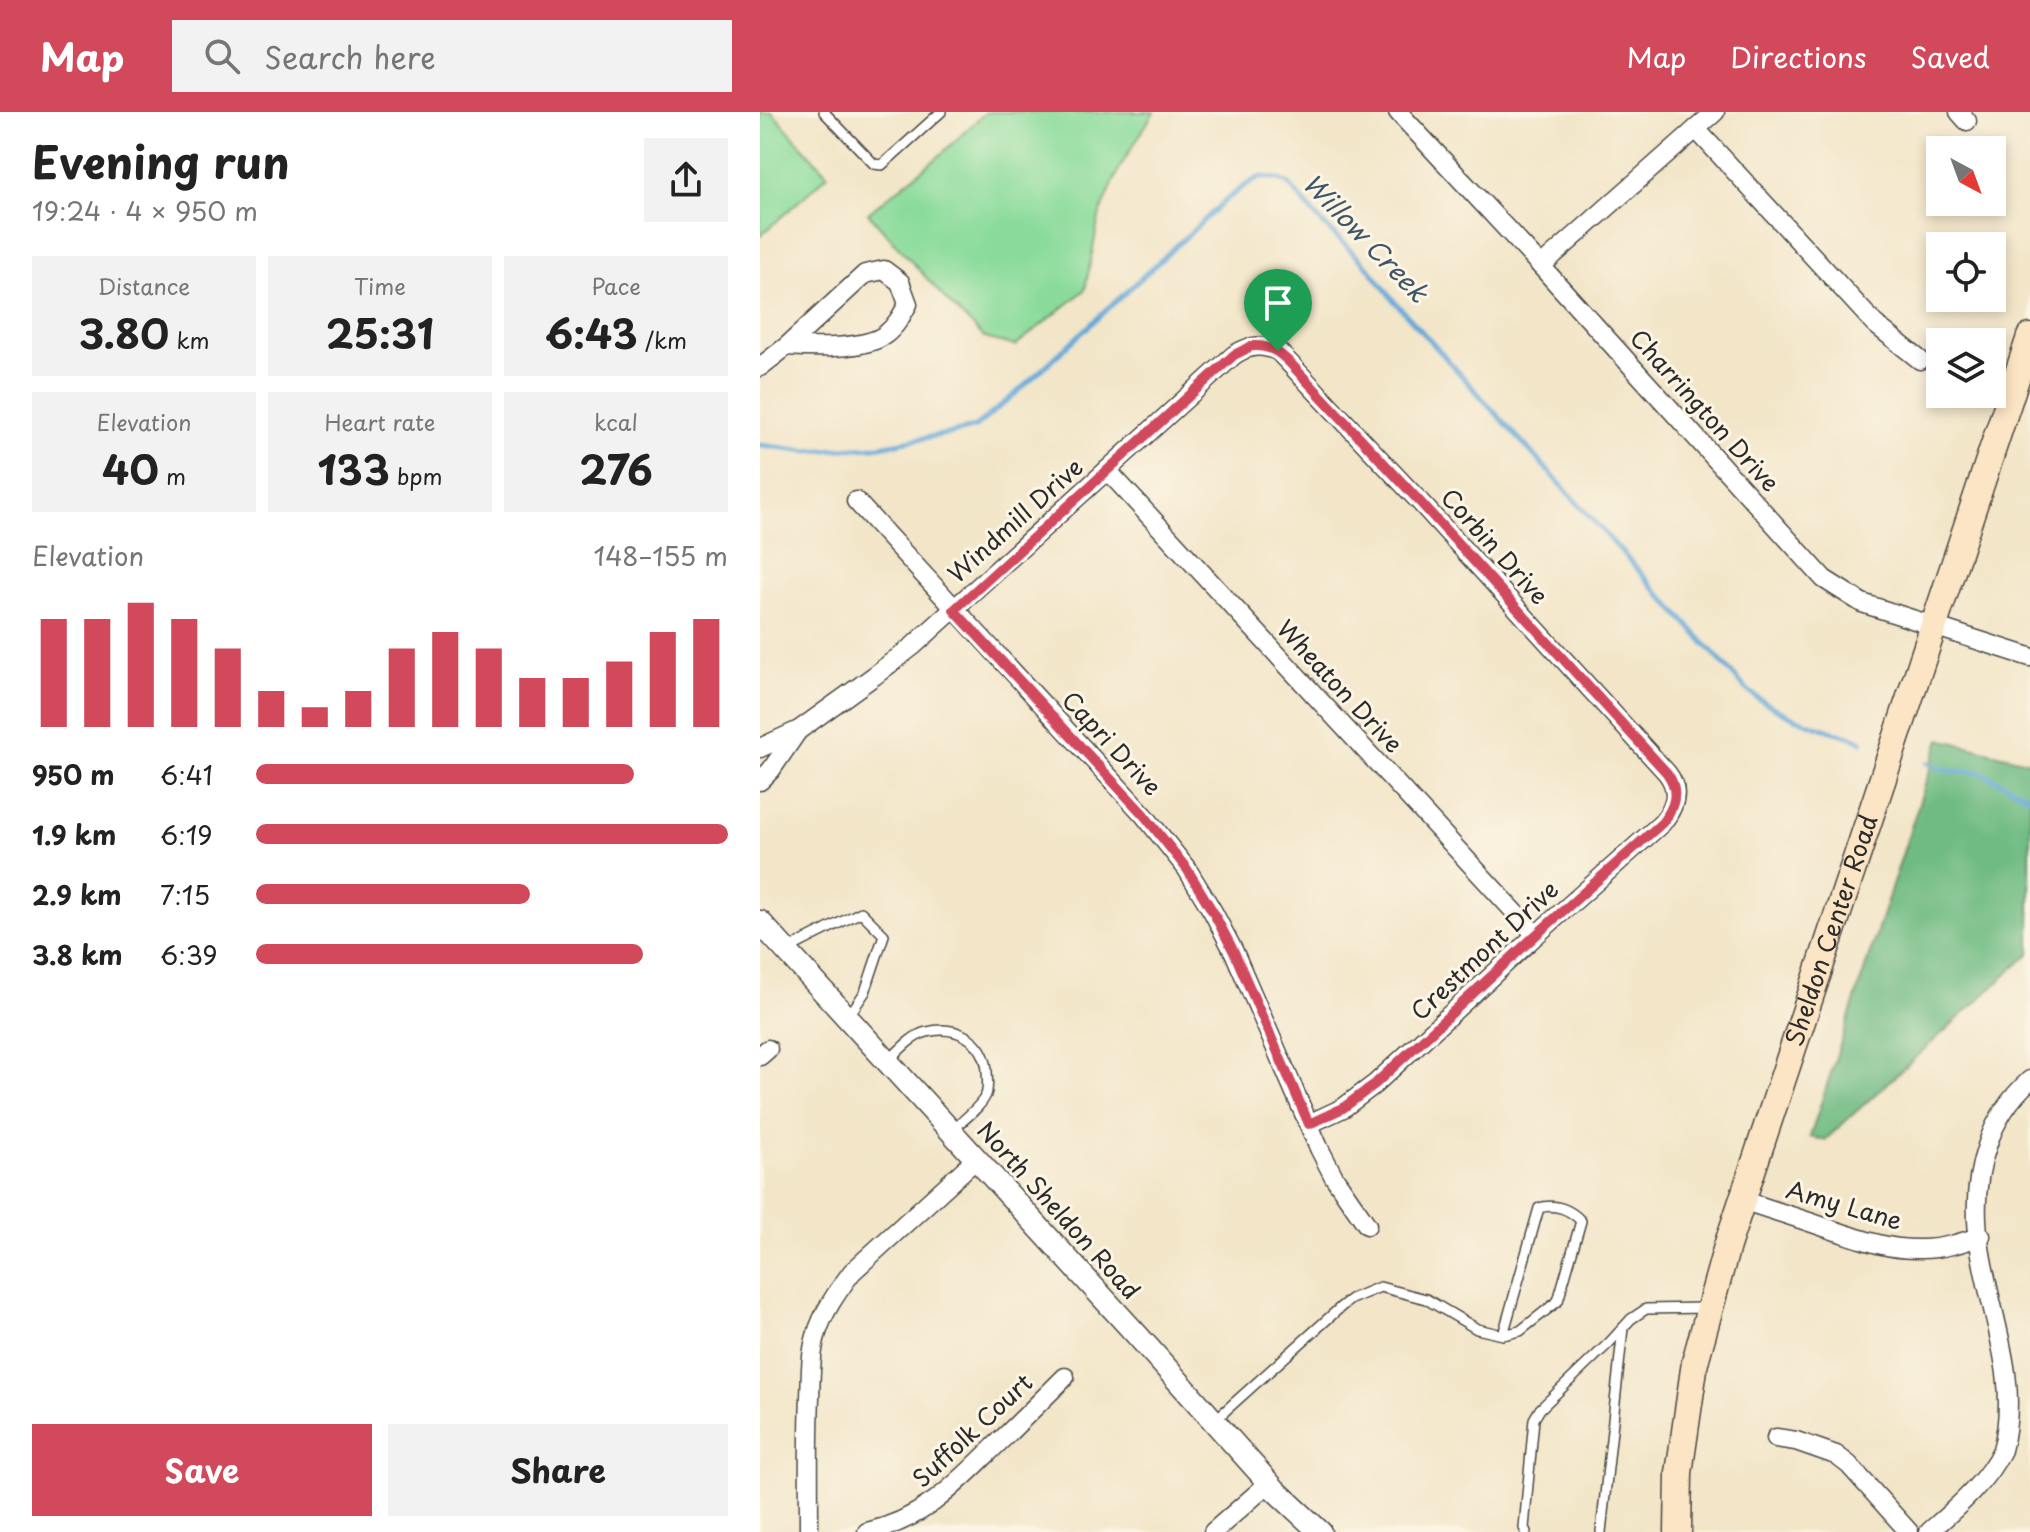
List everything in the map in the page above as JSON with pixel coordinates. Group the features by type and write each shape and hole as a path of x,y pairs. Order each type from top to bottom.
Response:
{"main road":[{"name":"Sheldon Center Road","path":"1678,1532 1679,1473 1685,1426 1695,1362 1709,1308 1742,1200 2030,337"}],"street":[{"path":"1541,266 1715,112"},
{"name":"Charrington Drive","path":"1402,113 1824,579 1862,603 2030,657"},
{"path":"1696,129 1875,324 1920,360"},
{"path":"760,367 865,274 884,270 900,282 908,304 884,336 842,346 787,346"},
{"name":"Windmill Drive","path":"760,748 799,730 874,676 954,610 1234,355 1245,348 1261,346"},
{"name":"Corbin Drive","path":"1261,346 1278,351 1421,503 1667,773 1676,796"},
{"name":"Wheaton Drive","path":"1107,470 1536,935"},
{"name":"Capri Drive","path":"856,501 1144,815 1187,869 1234,952 1334,1177 1367,1225"},
{"name":"Windmill Drive","path":"760,781 799,730"},
{"name":"Crestmont Drive","path":"1309,1124 1343,1108 1375,1084 1662,823 1671,812 1676,796"},
{"name":"North Sheldon Road","path":"760,922 1269,1483 1320,1532"},
{"path":"1929,1532 1966,1498 1994,1464 2024,1390 1981,1236 1977,1201 1980,1168 1990,1137 2005,1109 2030,1080"},
{"path":"809,1532 812,1356 823,1316 852,1272 976,1159"},
{"name":"Amy Lane","path":"1742,1200 1896,1248 1939,1248 1981,1236"},
{"name":"Suffolk Court","path":"867,1532 918,1513 946,1494 1065,1377"},
{"path":"1776,1438 1796,1441 1836,1455 1849,1465 1909,1532"},
{"path":"1213,1532 1269,1483"}],"lane":[{"path":"824,112 874,164 882,165 941,112"},
{"path":"785,951 861,912 884,935 865,992 847,1018"},
{"path":"887,1062 917,1036 927,1032 961,1032 977,1045 986,1063 988,1086 985,1098 951,1132"},
{"path":"1214,1421 1342,1306 1380,1287 1426,1299 1477,1329 1503,1335 1520,1331 1558,1301 1581,1221 1573,1212 1549,1205 1539,1208 1503,1335"},
{"path":"1526,1532 1534,1419 1540,1409 1631,1319 1646,1309 1709,1308"},
{"path":"1601,1532 1623,1328"}],"green space":[{"path":"760,112 772,112 828,175 760,236"},
{"path":"986,112 1154,112 1120,167 1099,217 1085,290 1015,346 985,338 948,302 868,213 938,157"},
{"path":"1940,739 2030,762 2030,953 1825,1140 1810,1137"}],"waterway":[{"name":"Willow Creek","path":"760,445 807,451 874,447 975,427 1014,395 1226,200 1258,178 1278,179 1288,183 1319,220 1368,267 1394,301 1747,690 1787,715 1862,742"},
{"name":"Willow Creek","path":"1928,763 1949,771 1980,772 2030,797"}],"route":[{"path":"1252,346 1278,351 1667,773 1676,796 1671,812 1662,823 1388,1073 1343,1108 1309,1124 1234,952 1187,869 1144,815 954,610 1234,355 1252,346"}]}
